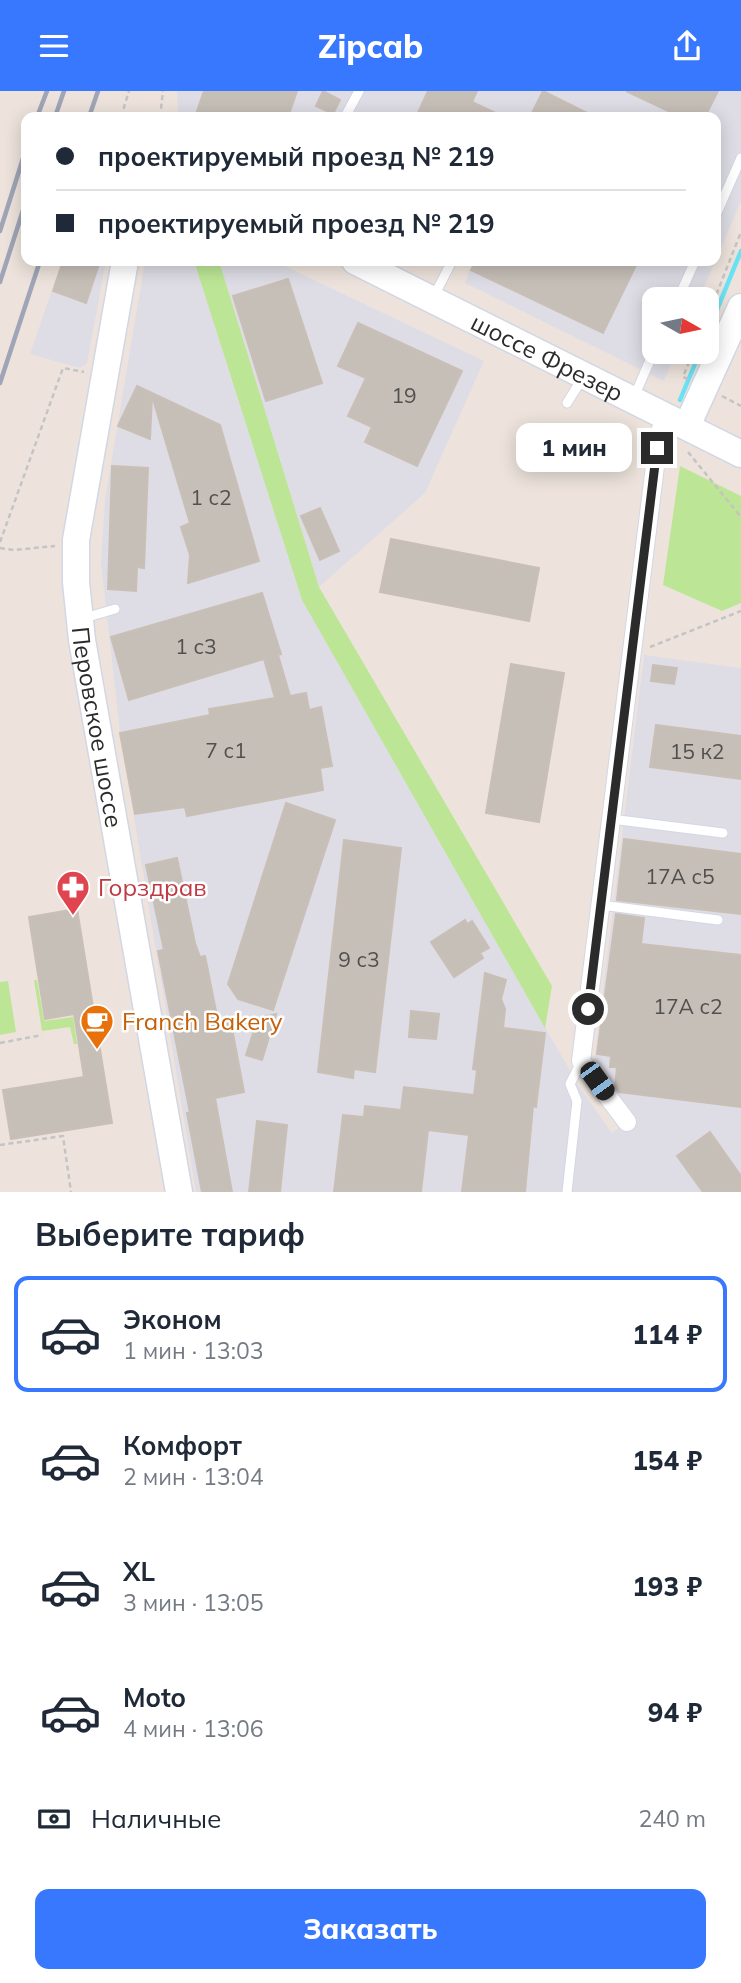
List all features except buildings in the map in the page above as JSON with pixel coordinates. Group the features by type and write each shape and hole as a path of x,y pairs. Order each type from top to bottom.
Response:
{"street":[{"name":"Перовское шоссе","path":"124,266 76,540 80,619 179,1192"},
{"name":"шоссе Фрезер","path":"366,266 633,399 680,430 741,454"},
{"path":"627,1122 581,1061 611,819 622,784 659,434 680,430 741,307"}],"lane":[{"path":"348,112 359,91"},
{"path":"721,204 741,159"},
{"path":"433,298 449,266"},
{"path":"683,287 693,266"},
{"path":"633,399 648,364"},
{"path":"568,403 585,375"},
{"path":"80,619 115,608"},
{"path":"611,819 723,833"},
{"path":"601,905 718,920"},
{"path":"567,1192 577,1101 570,1084 581,1061"}],"path":[{"path":"123,112 130,91"},
{"path":"161,112 163,91"},
{"path":"719,288 741,232"},
{"path":"684,377 689,364"},
{"path":"0,542 63,368 89,373"},
{"path":"680,430 741,517"},
{"path":"0,548 14,550 55,546"},
{"path":"639,651 741,611"},
{"path":"0,1042 42,1035"},
{"path":"0,1145 63,1136 71,1192"}],"shaded area":[{"path":"177,91 741,91 741,201 721,248 721,112 178,112"},
{"path":"60,266 105,266 87,363 80,368 30,354"},
{"path":"144,266 196,266 302,600 578,1085 612,1133 627,1122 594,1065 644,655 741,668 741,1192 196,1192 120,733 101,563 105,500"},
{"path":"221,266 284,266 484,361 425,493 319,587"},
{"path":"471,266 713,266 704,287 642,287 642,364 671,364 664,381 465,283"}],"green space":[{"path":"196,266 221,266 319,587 552,986 545,1028 302,600"},
{"path":"680,466 741,496 741,603 722,611 663,585"},
{"path":"34,980 37,980 44,1021 73,1017 77,1044 74,1044 70,1027 42,1031"},
{"path":"8,981 16,1032 0,1035 0,982"}],"waterway":[{"path":"719,305 741,251"},
{"path":"680,400 695,364"}],"railway":[{"path":"39,112 47,91"},
{"path":"57,112 64,91"},
{"path":"91,112 98,91"},
{"path":"0,231 21,165"},
{"path":"0,282 21,217"},
{"path":"0,383 38,266"}],"place":[{"name":"Горздрав","path":"73,917"},
{"name":"Franch Bakery","path":"97,1051"}],"route":[{"path":"588,1009 657,448"}]}
